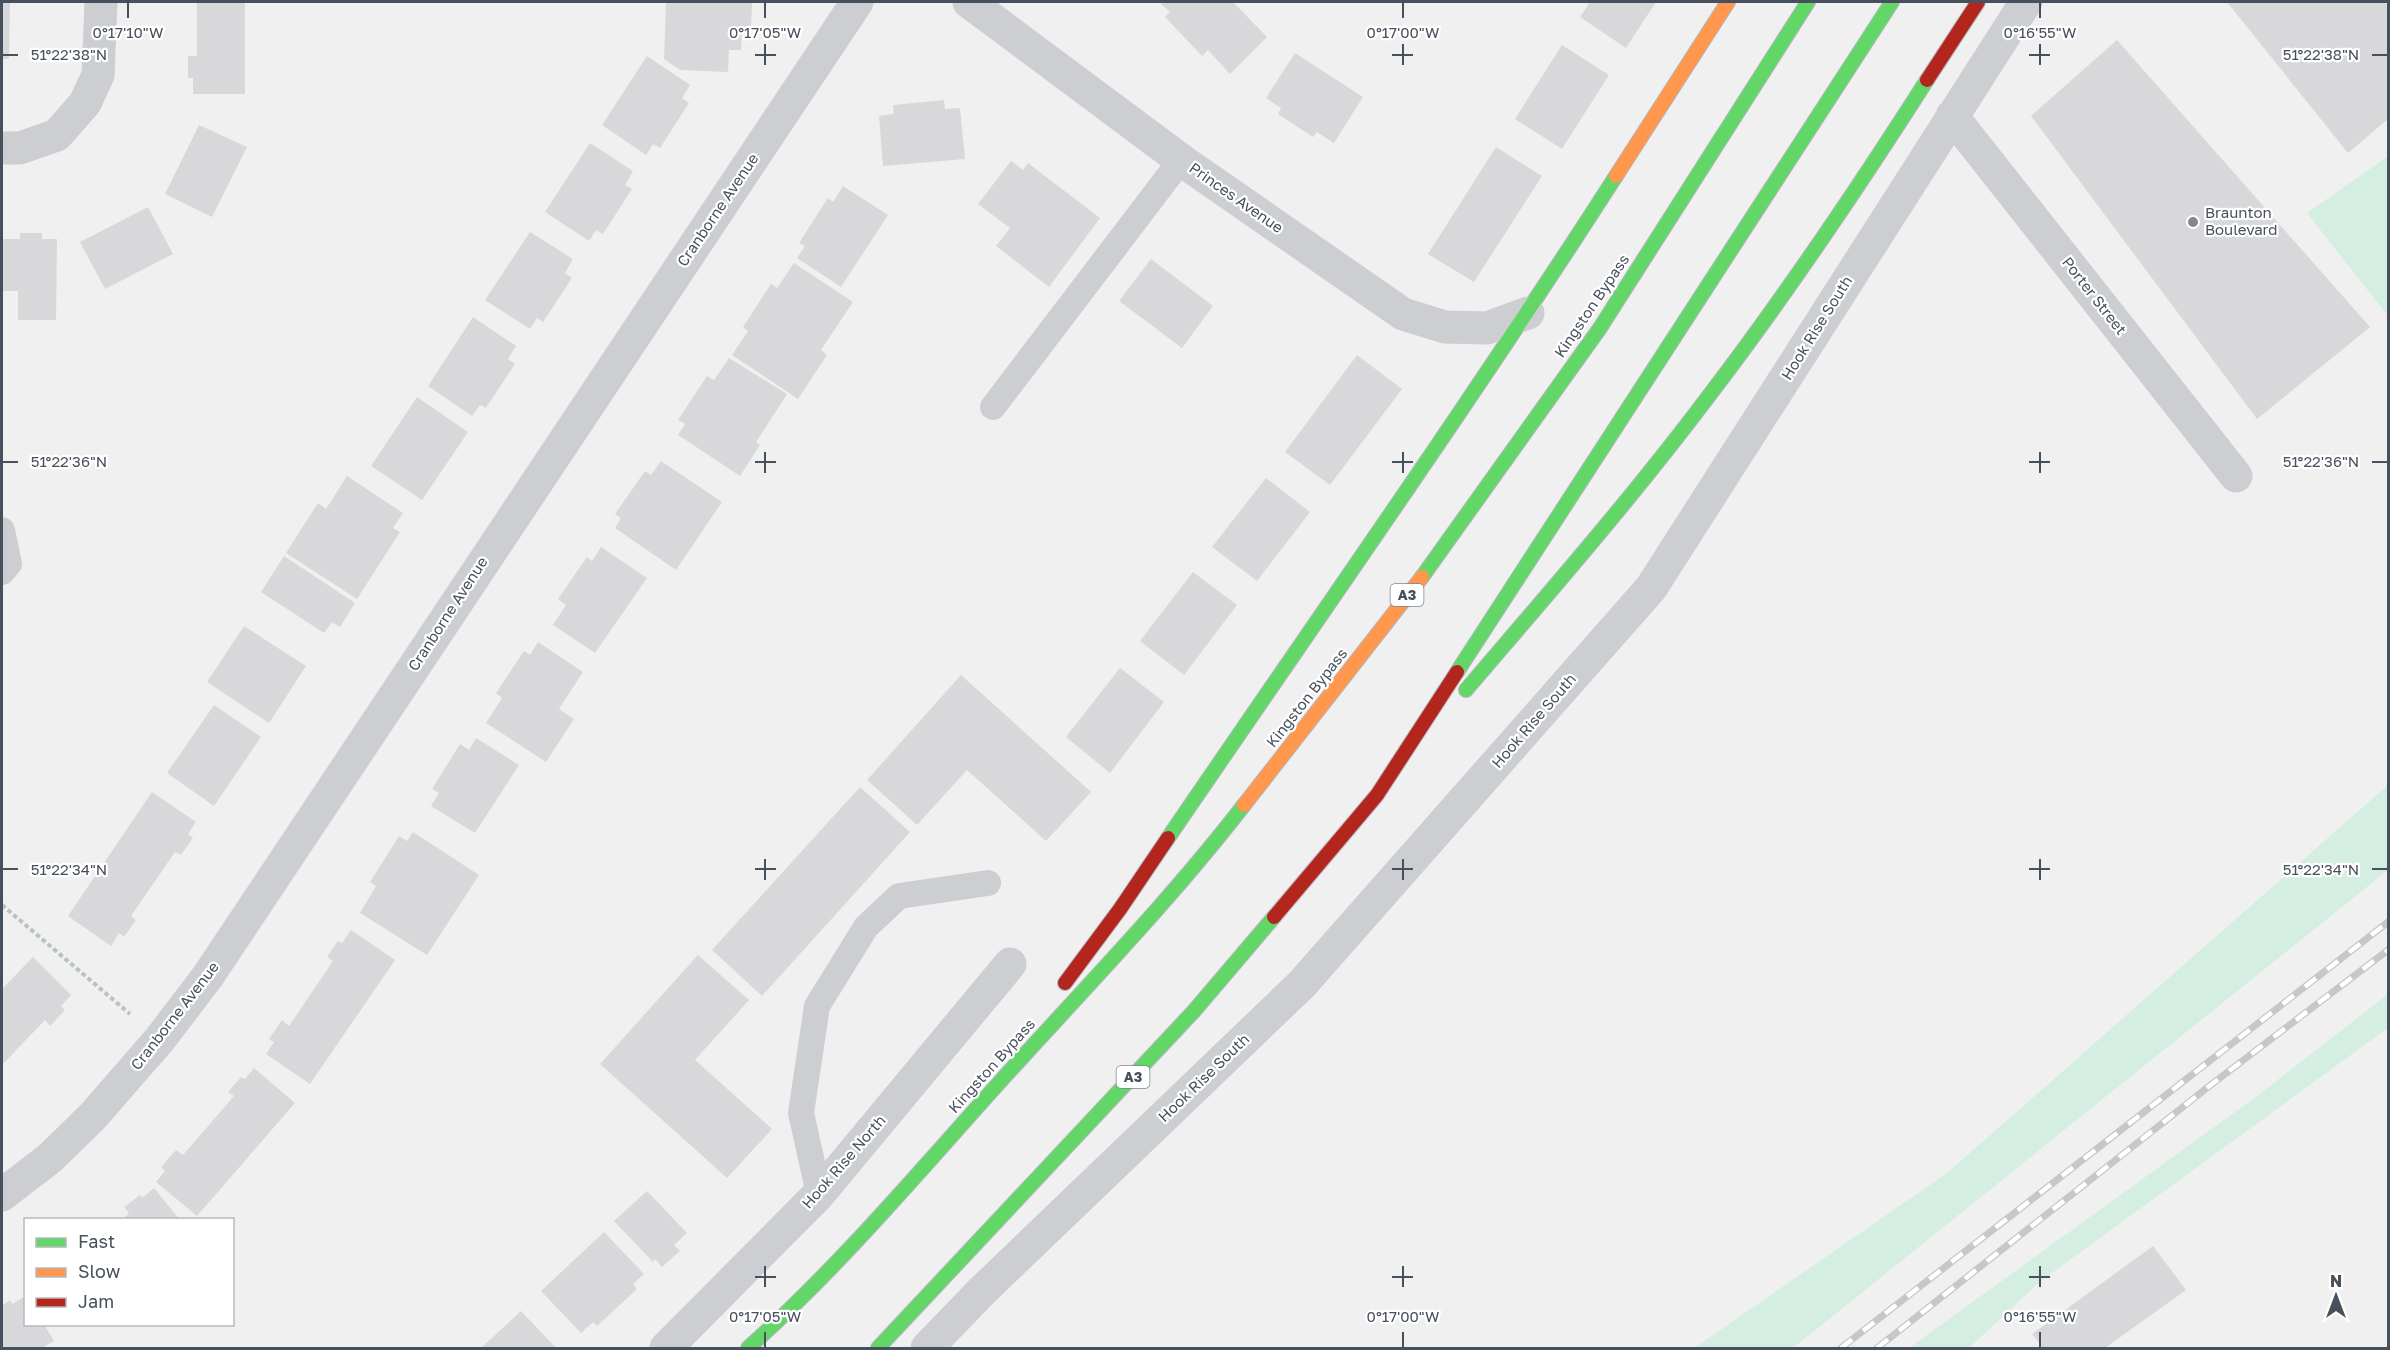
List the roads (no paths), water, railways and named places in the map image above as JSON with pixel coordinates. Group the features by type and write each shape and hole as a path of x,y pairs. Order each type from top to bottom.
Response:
{"highway":[{"path":"1057,993 1120,909 1338,587 1528,313 1728,2"},
{"name":"Kingston Bypass","path":"748,1348 792,1309 1203,858 1427,570 1600,328 1808,2"},
{"name":"A3","path":"878,1348 1194,1011 1377,795 1892,2"},
{"path":"1377,795 1647,476 1782,298 1908,111 1978,2"},
{"path":"945,1143 1036,1021"}],"street":[{"path":"2,148 20,148 57,135 85,103 98,75 101,2"},
{"name":"Cranborne Avenue","path":"2,1195 50,1158 76,1133 160,1040 208,976 857,2"},
{"name":"Princes Avenue","path":"969,2 1181,160 1403,314 1445,327 1487,328 1528,313"},
{"name":"Hook Rise South","path":"927,1348 981,1292 1302,984 1652,588 2026,2"},
{"name":"Porter Street","path":"1952,116 2236,476"},
{"name":"Hook Rise North","path":"666,1348 819,1194 1010,964"}],"lane":[{"path":"993,407 1181,160"},
{"path":"2,530 9,564 2,572"},
{"path":"819,1194 801,1113 817,1006 866,927 898,896 988,883"}],"railway":[{"path":"1841,1348 2388,922"},
{"path":"1877,1348 2212,1084 2388,950"}],"place":[{"name":"Braunton Boulevard","path":"2193,222"}]}
